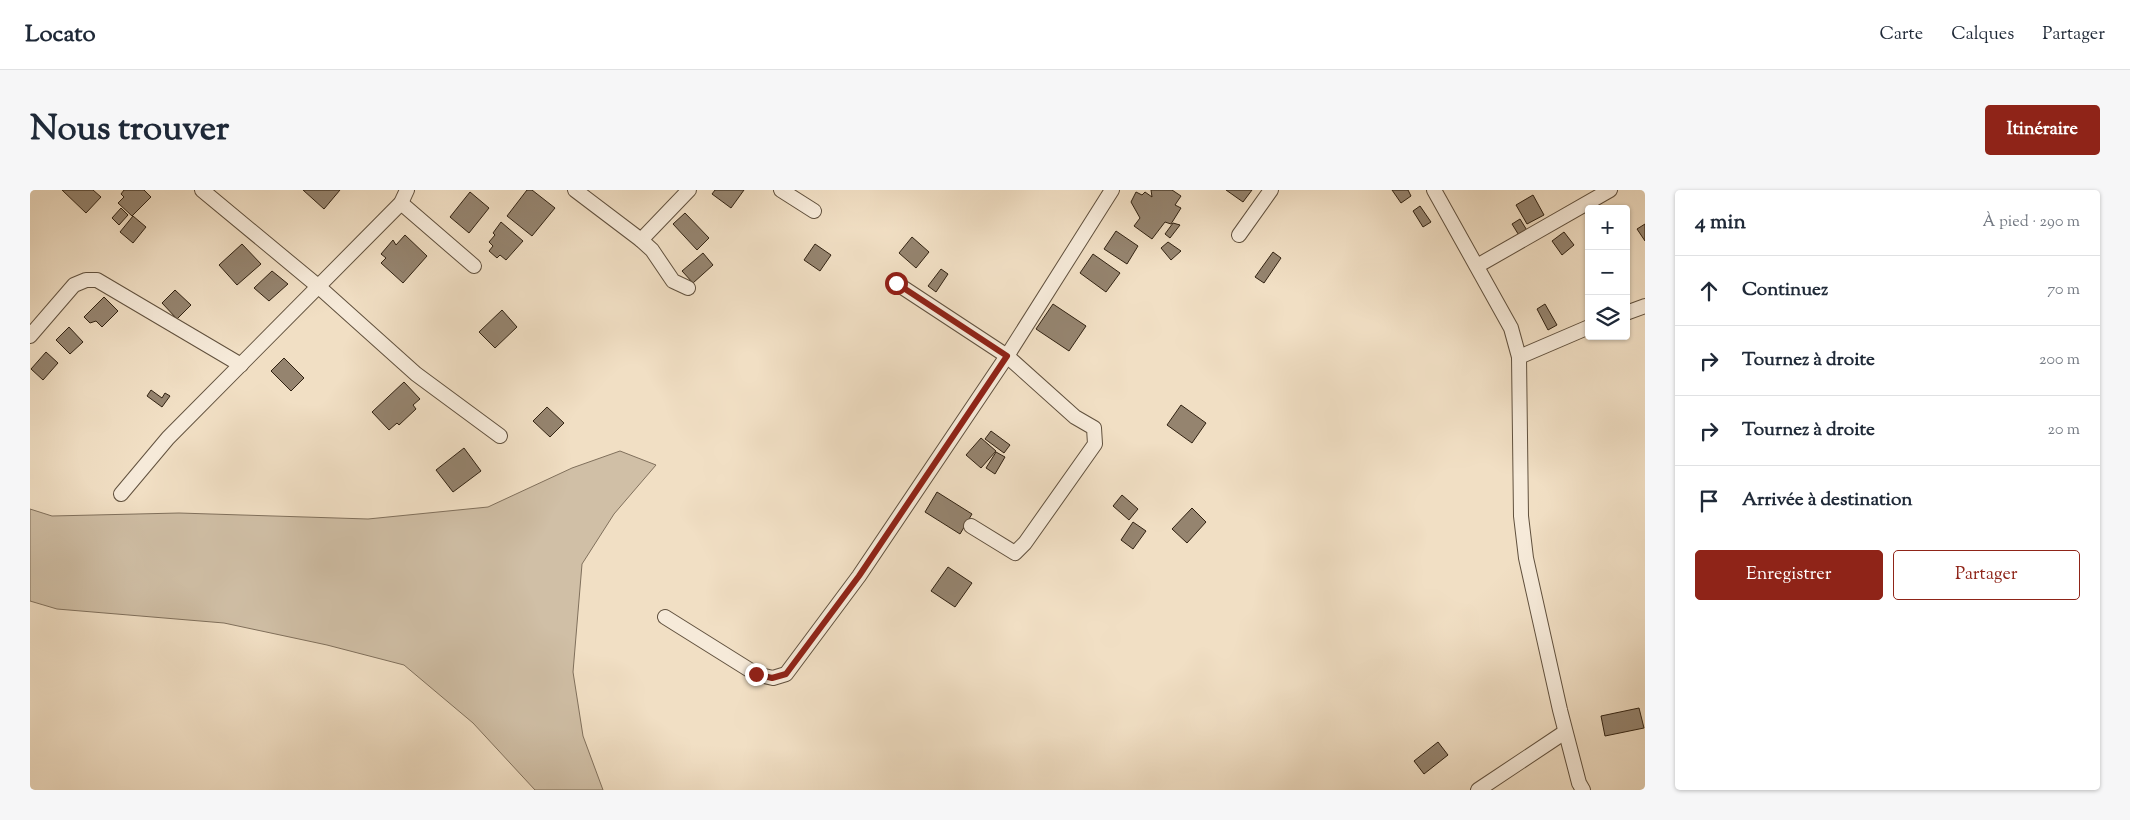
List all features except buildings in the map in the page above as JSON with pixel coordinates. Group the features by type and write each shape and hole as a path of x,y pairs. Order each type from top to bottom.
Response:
{"street":[{"path":"202,190 319,287 416,374 500,436"},
{"path":"575,190 642,240 652,250 673,280 688,288"},
{"path":"642,240 689,190"},
{"path":"782,190 814,210"},
{"path":"666,617 756,674 772,678 786,674 859,576 1007,356 1112,190"},
{"path":"1239,235 1271,190"},
{"path":"1434,190 1511,328 1520,357 1521,516 1526,558 1565,732 1583,790"},
{"path":"1477,266 1610,190"},
{"path":"121,494 168,438 319,287 404,197 474,266"},
{"path":"30,336 74,285 86,280 97,280 241,365"},
{"path":"896,283 1007,356 1075,416 1094,428 1095,444 1015,553 971,526"},
{"path":"1630,312 1645,306"},
{"path":"1520,357 1585,329"},
{"path":"1478,790 1565,732"}],"shaded area":[{"path":"620,451 656,465 614,514 582,564 573,672 583,736 603,790 535,790 473,723 404,665 327,645 224,623 57,609 30,601 30,509 52,516 179,513 368,519 488,507 572,468"}],"route":[{"path":"756,674 772,678 786,674 859,576 1007,356 896,283"}]}
